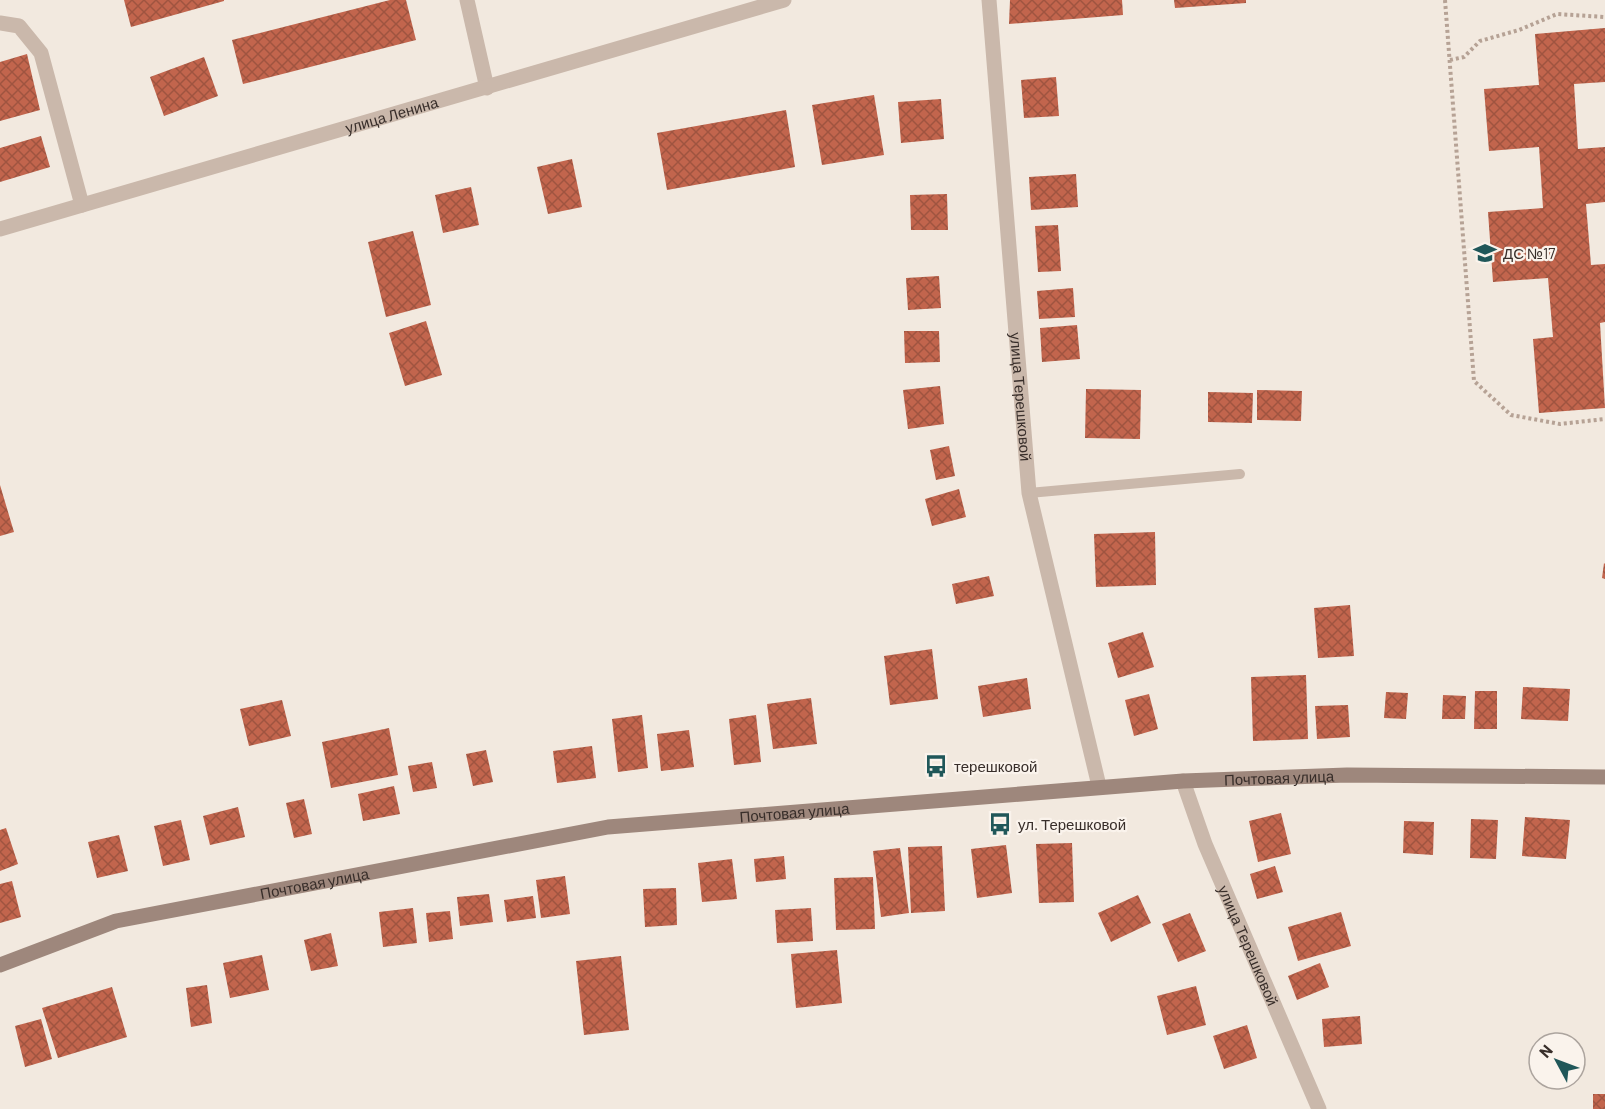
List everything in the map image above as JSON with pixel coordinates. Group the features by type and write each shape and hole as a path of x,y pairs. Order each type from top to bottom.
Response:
{"main road":[{"name":"Почтовая улица","path":"0,965 117,921 608,827 1183,781 1347,775 1605,777"}],"street":[{"path":"467,0 487,88"},
{"name":"улица Ленина","path":"0,229 784,0"},
{"name":"улица Терешковой","path":"989,0 1029,493 1099,786"},
{"path":"0,23 19,26 40,53 82,206"},
{"name":"улица Терешковой","path":"1183,781 1205,844 1319,1109"}],"lane":[{"path":"1029,493 1240,474"}],"path":[{"path":"1446,0 1474,381 1511,415 1560,424 1605,419"},
{"path":"1450,60 1464,57 1480,41 1519,30 1557,14 1605,17"}],"building":[{"path":"124,0 224,0 224,1 131,27"},
{"path":"390,0 406,0 416,40 243,84 232,40"},
{"path":"1010,0 1122,0 1123,15 1009,24"},
{"path":"1174,0 1246,0 1246,3 1175,8"},
{"path":"1605,28 1605,82 1574,84 1578,149 1605,147 1605,202 1586,204 1591,265 1605,264 1605,322 1600,323 1605,408 1539,413 1533,339 1553,337 1548,278 1493,282 1488,212 1543,208 1539,147 1489,151 1484,89 1539,85 1535,34"},
{"path":"27,54 40,110 0,121 0,62"},
{"path":"204,57 218,96 164,116 150,77"},
{"path":"1056,77 1059,116 1024,118 1021,80"},
{"path":"874,95 884,155 822,165 812,105"},
{"path":"941,99 944,139 901,143 898,102"},
{"path":"786,110 795,167 667,190 657,133"},
{"path":"41,136 50,167 0,182 0,148"},
{"path":"572,159 582,207 548,214 537,167"},
{"path":"1076,174 1078,207 1031,210 1029,177"},
{"path":"471,187 479,225 443,233 435,195"},
{"path":"947,194 948,230 911,230 910,195"},
{"path":"1058,225 1061,271 1038,272 1035,226"},
{"path":"413,231 431,305 386,317 368,242"},
{"path":"939,276 941,308 908,310 906,278"},
{"path":"1073,288 1075,317 1039,319 1037,291"},
{"path":"426,321 442,375 405,386 389,333"},
{"path":"1077,325 1080,359 1042,362 1040,328"},
{"path":"904,331 939,331 940,362 905,363"},
{"path":"940,386 944,424 908,429 903,390"},
{"path":"1086,389 1141,390 1140,439 1085,438"},
{"path":"1257,390 1302,391 1301,421 1257,420"},
{"path":"1208,392 1253,393 1252,423 1208,422"},
{"path":"949,446 955,476 936,480 930,450"},
{"path":"0,485 14,532 0,536"},
{"path":"959,489 966,517 932,526 925,499"},
{"path":"1155,532 1156,585 1096,587 1094,534"},
{"path":"1605,564 1605,579 1602,578"},
{"path":"989,576 994,596 956,604 952,584"},
{"path":"1350,605 1354,656 1318,658 1314,608"},
{"path":"1143,632 1154,667 1118,678 1108,643"},
{"path":"932,649 938,699 890,705 884,656"},
{"path":"1306,675 1308,739 1253,741 1251,677"},
{"path":"1027,678 1031,709 983,717 978,686"},
{"path":"1523,687 1570,689 1568,721 1521,719"},
{"path":"1475,691 1497,691 1497,729 1474,729"},
{"path":"1386,692 1408,693 1406,719 1384,718"},
{"path":"1149,694 1158,729 1134,736 1125,700"},
{"path":"1443,695 1466,696 1465,719 1442,719"},
{"path":"811,698 817,744 773,749 767,704"},
{"path":"282,700 291,736 249,746 240,709"},
{"path":"1348,705 1350,737 1317,739 1315,706"},
{"path":"642,715 648,768 618,772 612,719"},
{"path":"756,715 761,762 734,765 729,719"},
{"path":"389,728 398,775 331,788 322,742"},
{"path":"689,730 694,767 661,771 657,734"},
{"path":"592,746 596,778 557,783 553,751"},
{"path":"486,750 493,782 473,786 466,754"},
{"path":"432,762 437,788 413,792 408,766"},
{"path":"394,786 400,814 363,821 358,794"},
{"path":"304,799 312,834 294,838 286,803"},
{"path":"238,807 245,837 210,845 203,816"},
{"path":"1281,813 1291,854 1258,862 1249,821"},
{"path":"1525,817 1570,820 1566,859 1522,856"},
{"path":"1471,819 1498,820 1496,859 1470,858"},
{"path":"181,820 190,860 163,866 154,826"},
{"path":"1404,821 1434,822 1433,855 1403,853"},
{"path":"6,828 18,864 0,871 0,830"},
{"path":"119,835 128,871 97,878 88,842"},
{"path":"1072,843 1074,902 1039,903 1036,844"},
{"path":"1006,845 1012,893 977,898 971,849"},
{"path":"942,846 945,911 911,913 908,847"},
{"path":"900,848 909,913 881,917 873,851"},
{"path":"784,856 786,879 756,882 754,859"},
{"path":"732,859 737,899 702,902 698,863"},
{"path":"1275,866 1283,892 1257,899 1250,874"},
{"path":"565,876 570,914 541,918 536,880"},
{"path":"873,877 875,929 836,930 834,878"},
{"path":"12,881 21,917 0,923 0,884"},
{"path":"676,888 677,925 645,927 643,889"},
{"path":"489,894 493,922 460,926 457,897"},
{"path":"1138,895 1151,923 1111,942 1098,913"},
{"path":"533,896 536,918 507,922 504,900"},
{"path":"413,908 417,943 383,947 379,912"},
{"path":"811,908 813,941 777,943 775,910"},
{"path":"450,911 453,939 429,942 426,913"},
{"path":"1341,912 1351,946 1298,961 1288,927"},
{"path":"1190,913 1206,951 1178,962 1162,924"},
{"path":"331,933 338,966 311,971 304,940"},
{"path":"837,950 842,1003 796,1008 791,954"},
{"path":"262,955 269,990 230,998 223,963"},
{"path":"621,956 629,1030 584,1035 576,961"},
{"path":"1320,963 1329,987 1297,1000 1288,976"},
{"path":"207,985 212,1023 191,1027 186,988"},
{"path":"1196,986 1206,1025 1167,1035 1157,996"},
{"path":"112,987 127,1037 58,1058 42,1008"},
{"path":"1360,1016 1362,1044 1324,1047 1322,1019"},
{"path":"41,1019 52,1059 25,1067 15,1026"},
{"path":"1247,1025 1257,1058 1224,1069 1213,1036"},
{"path":"1593,1094 1605,1094 1605,1109 1593,1109"}],"place":[{"name":"ДС №17","path":"1485,253"},
{"name":"терешковой","path":"936,766"},
{"name":"ул. Терешковой","path":"1000,824"}]}
